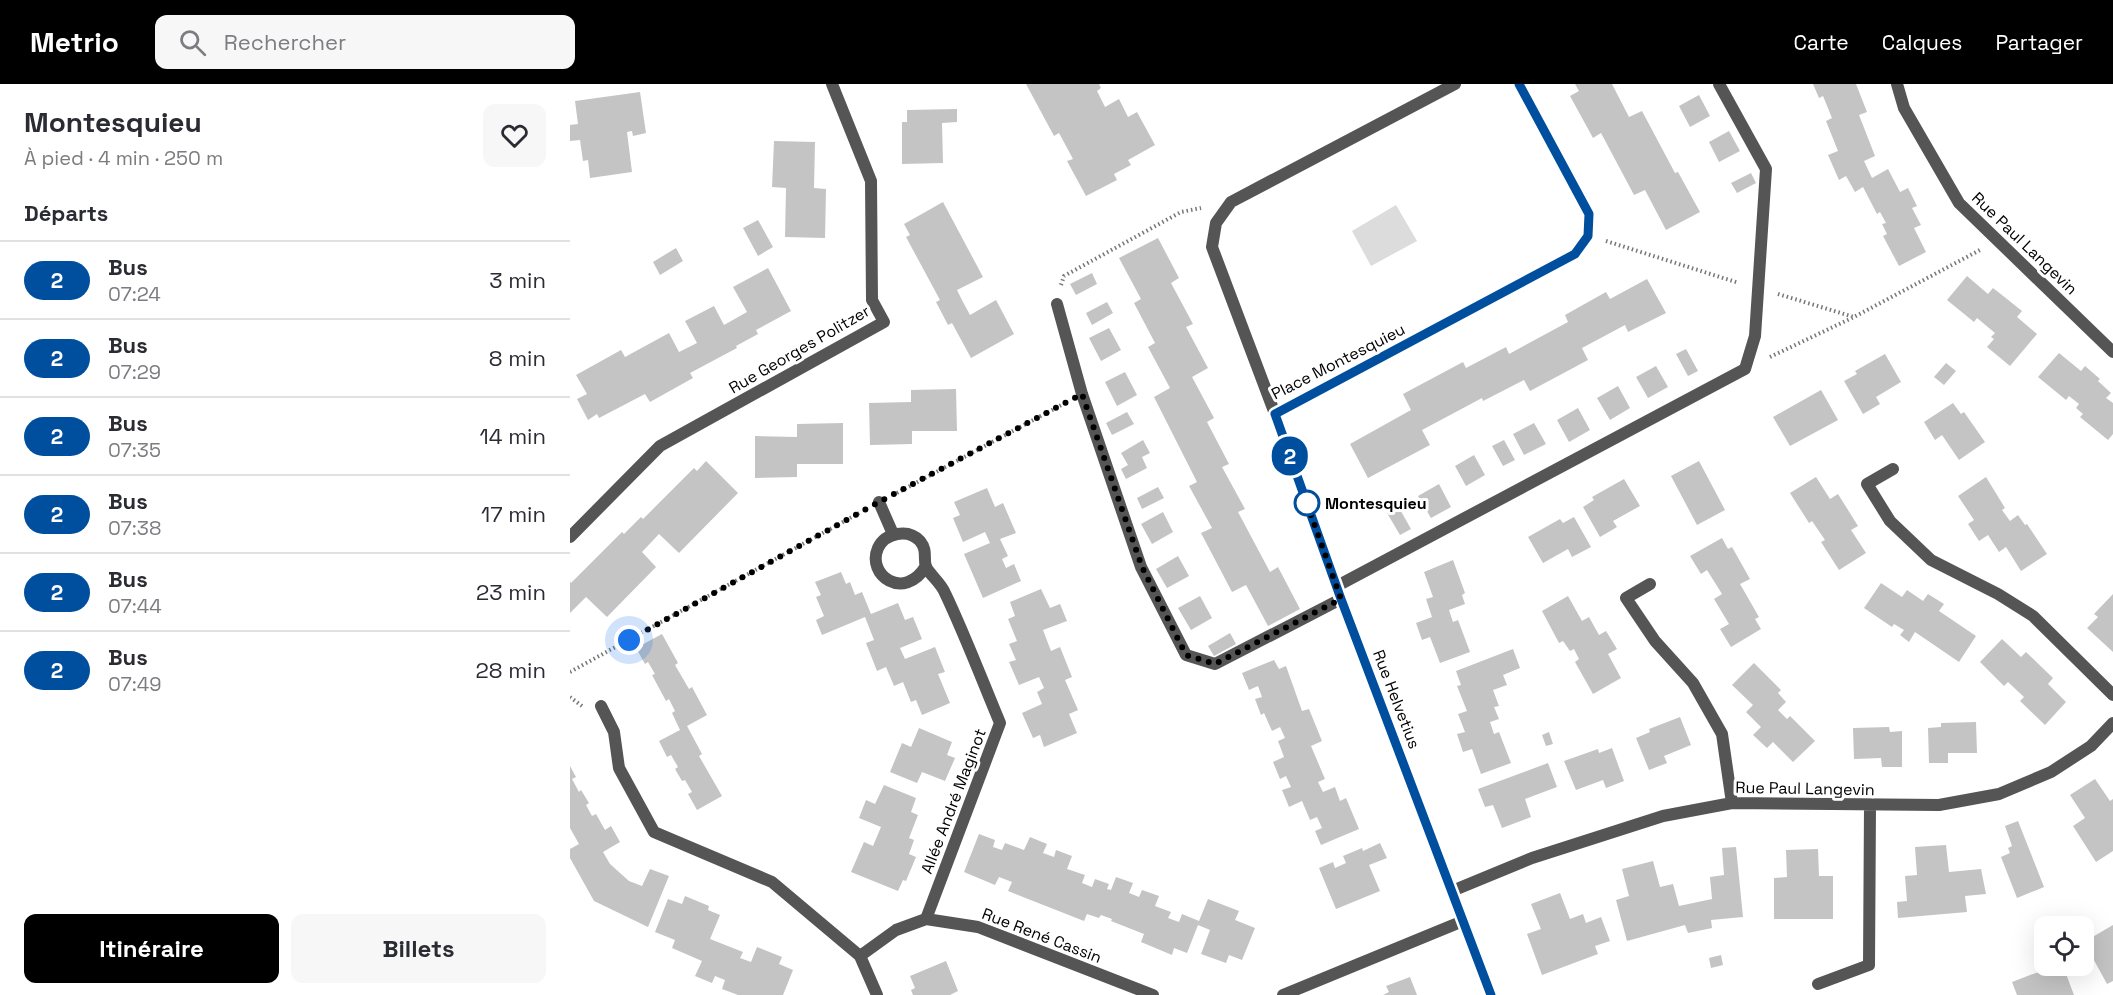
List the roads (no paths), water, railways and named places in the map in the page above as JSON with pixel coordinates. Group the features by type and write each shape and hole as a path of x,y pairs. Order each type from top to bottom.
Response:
{"street":[{"name":"Rue Georges Politzer","path":"570,537 660,446 884,322 872,300 871,181 832,84"},
{"name":"Place Montesquieu","path":"1455,84 1231,202 1215,223 1212,247 1275,414 1575,254 1588,236 1589,214 1519,84"},
{"path":"1337,586 1745,369 1755,336 1766,169 1719,84"},
{"name":"Rue Paul Langevin","path":"1897,84 1904,108 1959,203 2113,352"},
{"path":"1057,304 1082,394 1142,567 1186,655 1215,664 1341,599"},
{"name":"Rue Helvetius","path":"1275,414 1341,599 1491,995"},
{"path":"1893,469 1868,484 1890,521 1931,560 1998,594 2033,616 2113,695"},
{"path":"879,502 893,534 883,540 877,550 876,561 880,572 888,580 899,584 910,582 920,575 926,566"},
{"name":"Allée André Maginot","path":"893,534 907,533 919,540 926,552 926,566 944,590 1000,723 926,919"},
{"path":"1650,584 1626,598 1656,640 1693,683 1722,734 1732,803"},
{"path":"601,706 614,732 619,768 654,832 772,882 860,956 877,995"},
{"name":"Rue Paul Langevin","path":"1452,891 1532,858 1663,816 1732,803 1939,805 1999,794 2051,772 2091,746 2113,723"},
{"path":"1818,984 1869,965 1870,806"},
{"name":"Rue René Cassin","path":"860,956 896,930 926,919 978,927 1153,995"},
{"path":"1283,995 1463,921"}],"place":[{"name":"Montesquieu","path":"1307,503"}]}
